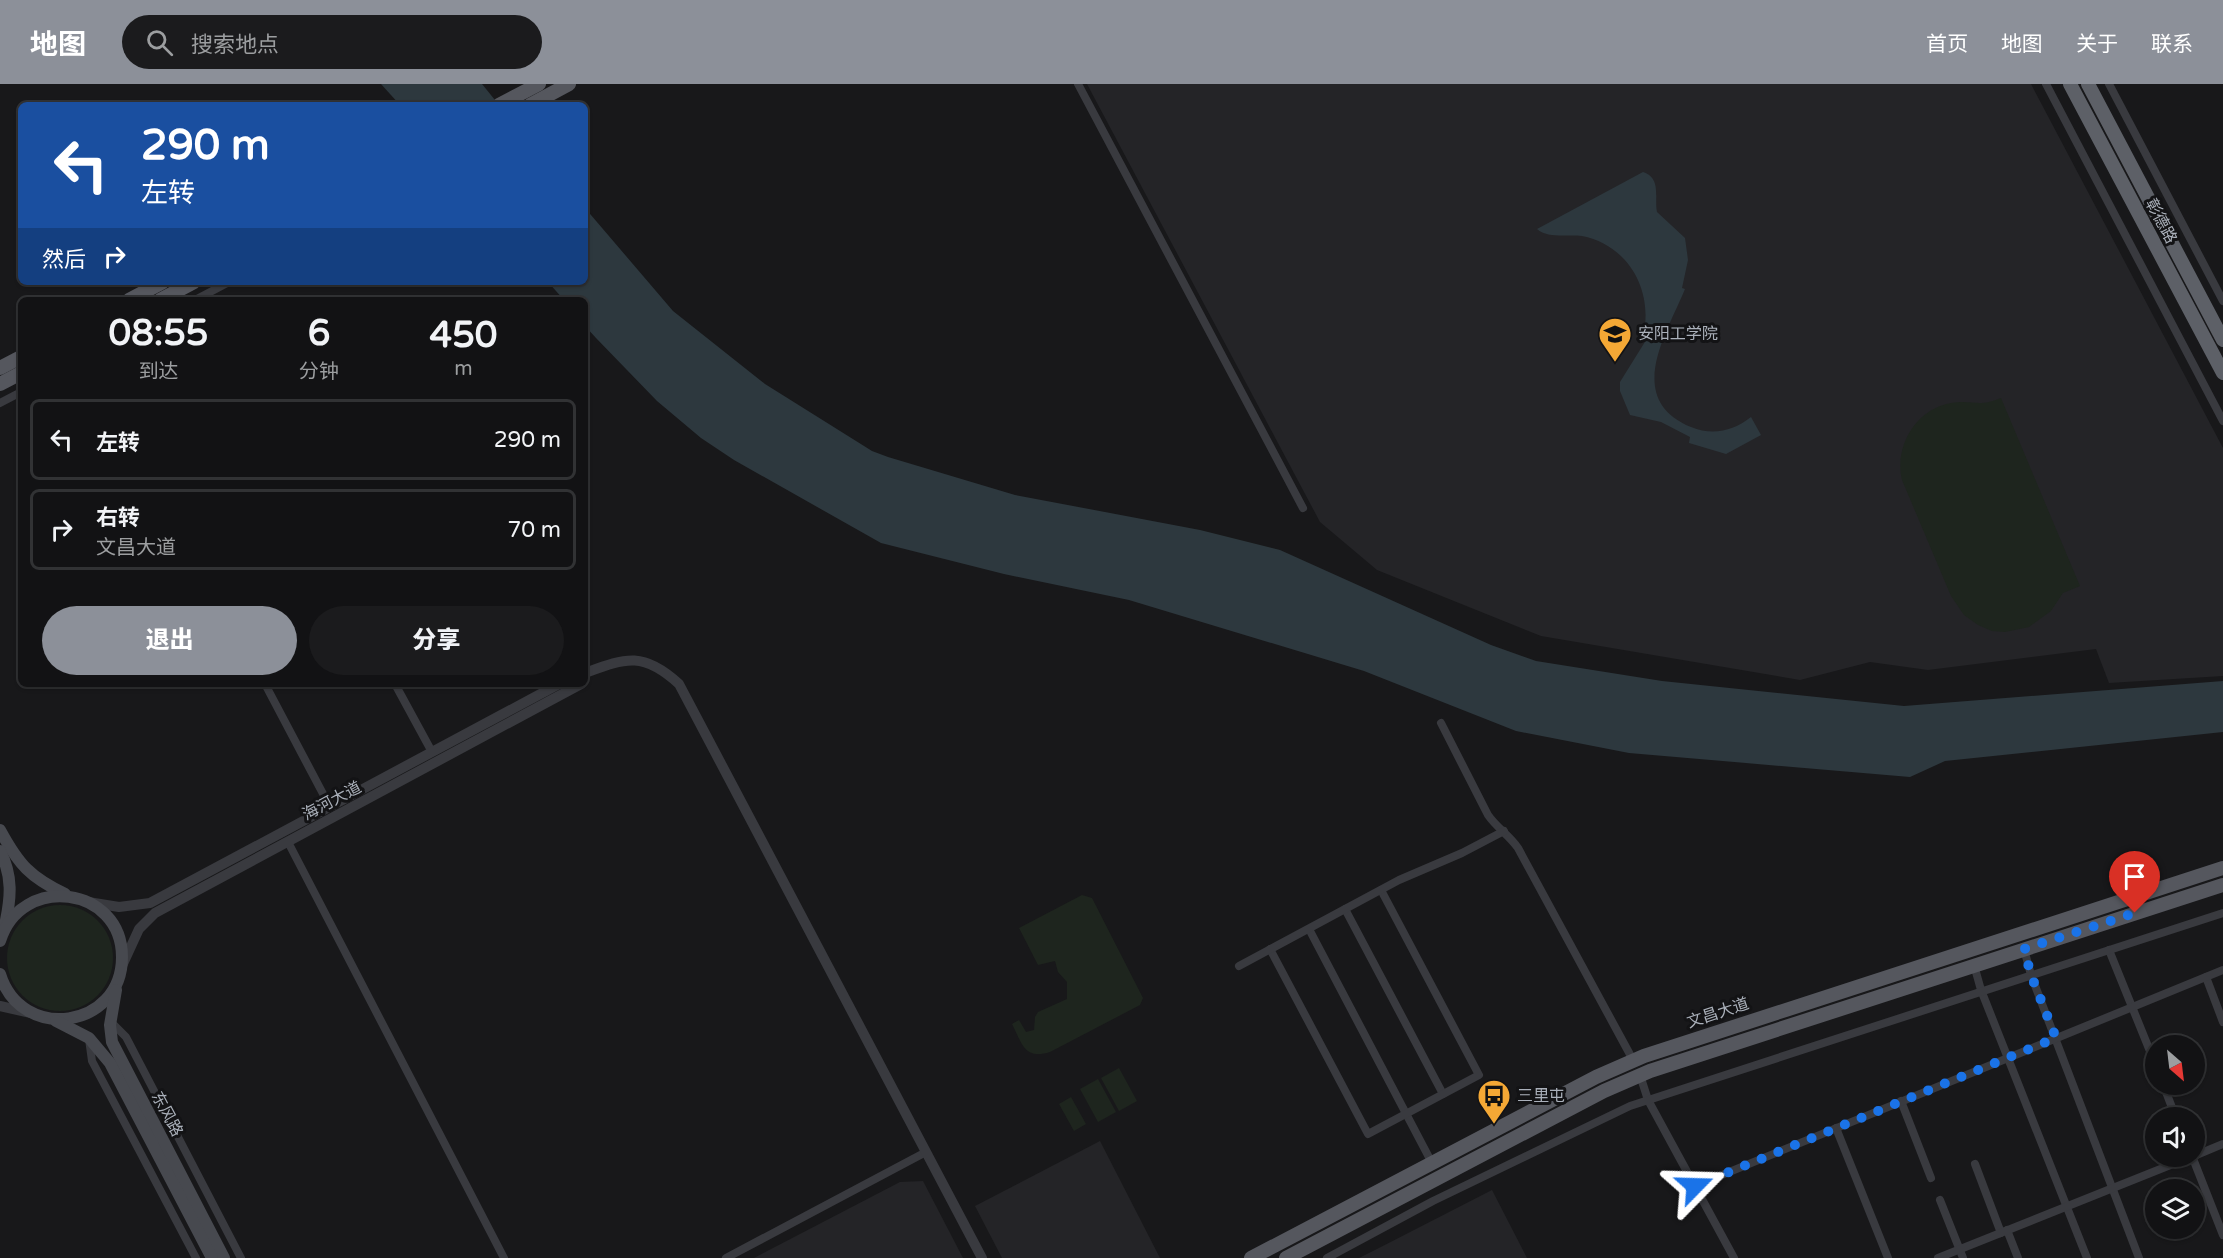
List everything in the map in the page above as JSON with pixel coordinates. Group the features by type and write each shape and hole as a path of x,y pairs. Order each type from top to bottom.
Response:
{"highway":[{"name":"彰德路","path":"2070,84 2223,373"},
{"name":"彰德路","path":"2088,84 2223,340"}],"main road":[{"path":"506,102 539,84"},
{"path":"536,102 569,84"},
{"path":"135,297 157,285"},
{"path":"166,297 188,285"},
{"path":"0,368 18,359"},
{"path":"0,384 18,375"},
{"path":"0,830 16,861 26,871 69,896 88,902"},
{"path":"0,851 8,865 11,881 11,898 2,936"},
{"name":"文昌大道","path":"1251,1258 1633,1060 1827,994 2223,868"},
{"name":"文昌大道","path":"1286,1258 1604,1091 1640,1075 1974,964 2223,885"},
{"path":"2,936 16,914 31,903 49,897 69,896"},
{"name":"东风路","path":"88,902 104,914 116,930 122,949 120,973 110,1021 112,1042 224,1258"},
{"path":"49,1019 69,1019 87,1013 109,995 120,973"},
{"path":"0,974 9,994 31,1013"},
{"name":"东风路","path":"31,1013 89,1038 110,1063 212,1258"}],"street":[{"path":"1078,84 1303,508"},
{"path":"2046,84 2223,421"},
{"path":"2109,84 2223,301"},
{"path":"201,297 223,285"},
{"path":"0,403 18,394"},
{"path":"588,672 614,661 642,662 667,673 679,684 982,1258"},
{"path":"588,677 597,669"},
{"path":"267,687 330,807"},
{"path":"397,687 432,752"},
{"name":"海河大道","path":"88,902 118,907 150,903 553,687"},
{"name":"海河大道","path":"120,973 140,929 155,913 574,687"},
{"path":"1441,723 1488,815 1518,848 1633,1060"},
{"path":"1239,966 1381,890 1504,831"},
{"path":"288,842 504,1258"},
{"path":"1270,949 1368,1134 1406,1114 1479,1075 1381,890"},
{"path":"1345,909 1443,1094"},
{"path":"1327,1258 1433,1202 1648,1100 2223,913"},
{"path":"1309,928 1432,1163"},
{"path":"2024,949 2031,975 2139,1258"},
{"path":"2109,950 2145,1039"},
{"path":"1974,964 1981,990 2087,1258"},
{"path":"1695,1186 2223,970"},
{"path":"2206,977 2223,1022"},
{"path":"0,1006 31,1013"},
{"path":"110,1021 126,1037 241,1258"},
{"path":"89,1038 92,1061 196,1258"},
{"path":"1640,1075 1648,1100 1734,1258"},
{"path":"1901,1101 1931,1178"},
{"path":"1836,1128 1888,1258"},
{"path":"2205,1151 2223,1144"},
{"path":"726,1258 926,1152"},
{"path":"1975,1164 2004,1232 2018,1258"},
{"path":"1938,1258 1961,1254 2004,1232 2166,1167"},
{"path":"2197,1167 2223,1235"},
{"path":"1941,1200 1961,1254"}],"shaded area":[{"path":"381,84 482,84 497,102 397,102"},
{"name":"安阳工学院","path":"1087,84 2031,84 2223,448 2223,676 2109,683 2096,649 1928,670 1870,662 1800,680 1541,636 1377,570 1320,522"},
{"path":"1643,172 1653,179 1655,184 1657,212 1685,238 1688,260 1682,288 1685,289 1668,326 1656,365 1655,383 1659,400 1671,415 1699,430 1730,429 1751,417 1761,435 1726,454 1689,443 1690,437 1661,422 1630,415 1620,391 1620,382 1648,337 1643,336 1645,303 1634,273 1613,249 1599,241 1582,236 1547,234 1537,229"},
{"path":"588,212 673,311 765,384 872,451 1015,495 1200,530 1280,550 1491,645 1536,661 1662,681 1904,706 2223,681 2223,732 1945,761 1910,777 1629,753 1516,731 1364,671 1129,600 1004,574 881,543 734,460 701,438 657,401 588,329 588,297 561,297 551,285 588,285"},
{"path":"2001,398 2080,586 2063,593 2051,611 2029,627 2005,632 1992,631 1978,625 1964,615 1951,596 1902,480 1900,467 1901,454 1910,431 1927,413 1951,403 1980,403"},
{"path":"1082,895 1092,898 1143,998 1140,1005 1050,1052 1034,1054 1025,1048 1012,1024 1019,1020 1026,1032 1034,1030 1035,1017 1038,1012 1067,999 1067,982 1058,972 1055,961 1038,965 1019,928"},
{"path":"60,905 80,909 98,920 109,938 113,958 109,978 98,996 80,1007 60,1011 40,1007 22,996 11,978 7,958 11,938 22,920 40,909"},
{"path":"1119,1068 1137,1101 1119,1111 1101,1078"},
{"path":"1098,1079 1116,1112 1098,1122 1080,1089"},
{"path":"1071,1097 1086,1124 1074,1131 1059,1104"},
{"path":"1100,1141 1160,1258 1002,1258 975,1206"},
{"path":"923,1181 963,1258 754,1258 900,1182"},
{"path":"1492,1190 1527,1258 1359,1258 1377,1249"}],"place":[{"name":"安阳工学院","path":"1615,363"},
{"name":"三里屯","path":"1494,1125"}],"route":[{"path":"1695,1186 2056,1038 2031,975 2024,949 2135,913"}]}
